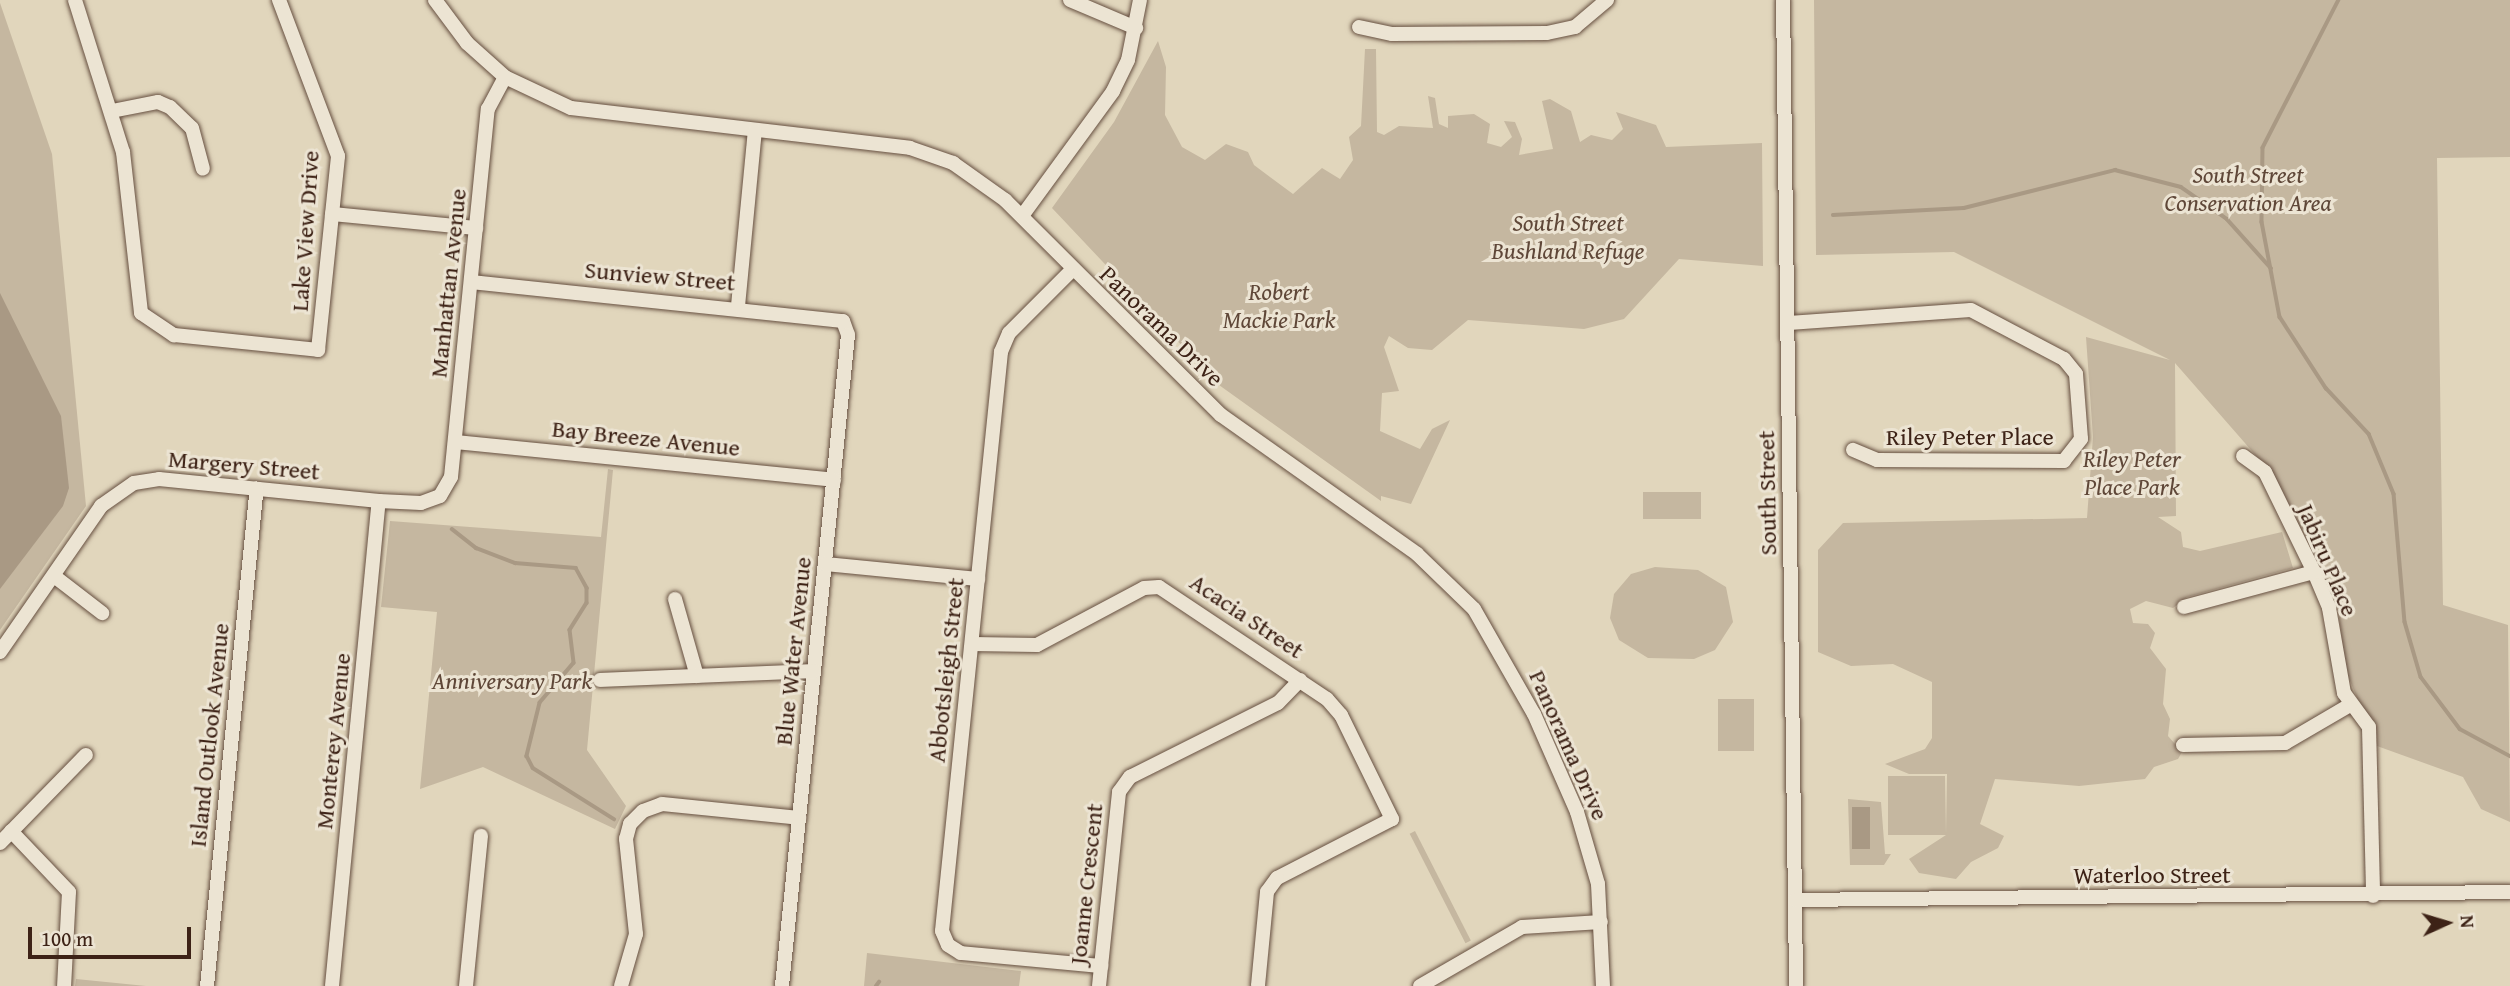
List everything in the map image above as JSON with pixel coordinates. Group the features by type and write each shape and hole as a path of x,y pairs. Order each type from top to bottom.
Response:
{"street":[{"path":"75,0 112,111 158,102 170,107 192,128 203,169"},
{"name":"Lake View Drive","path":"112,111 122,152 141,313 174,335 318,350 332,215 335,141 279,0"},
{"name":"Panorama Drive","path":"435,0 467,43 505,77 596,114 925,152 979,179 1023,216 1072,270 1221,415 1417,554 1474,609 1534,713 1577,812 1598,884 1603,986"},
{"path":"1070,0 1136,29"},
{"path":"1023,216 1113,91 1136,29 1140,0"},
{"path":"1359,27 1392,34 1547,33 1575,27 1607,0"},
{"name":"South Street","path":"1783,0 1796,986"},
{"name":"Manhattan Avenue","path":"440,496 451,477 488,109 505,77"},
{"path":"738,306 755,131"},
{"path":"332,215 476,228"},
{"name":"Abbotsleigh Street","path":"1072,270 1003,342 942,931 948,945 961,953 1101,966"},
{"name":"Sunview Street","path":"471,282 738,306 843,321"},
{"name":"Riley Peter Place","path":"1789,323 1971,310 2064,359 2076,374 2081,439 2064,461 1877,460 1853,450"},
{"name":"Blue Water Avenue","path":"782,986 848,335 843,321"},
{"name":"Bay Breeze Avenue","path":"455,442 834,480"},
{"name":"Jabiru Place","path":"2243,456 2265,472 2314,572 2329,608 2339,678 2350,705 2369,727 2373,896"},
{"name":"Margery Street","path":"0,652 101,506 134,483 159,479 421,503 440,496"},
{"name":"Island Outlook Avenue","path":"207,986 257,489"},
{"name":"Monterey Avenue","path":"332,986 379,501"},
{"path":"825,564 978,579"},
{"path":"2184,607 2314,572"},
{"path":"54,576 102,613"},
{"name":"Acacia Street","path":"972,644 1037,645 1144,588 1159,587 1300,680 1341,715 1392,819 1277,878 1267,891 1258,986"},
{"path":"676,599 697,676"},
{"path":"600,680 814,671"},
{"name":"Joanne Crescent","path":"1099,986 1119,792 1130,777 1278,703 1300,680"},
{"path":"2183,746 2285,743 2350,705"},
{"path":"0,843 86,755"},
{"path":"621,986 636,934 626,839 643,811 662,804 799,818"},
{"path":"11,831 69,891 64,986"},
{"path":"466,986 481,836"},
{"name":"Waterloo Street","path":"1795,900 2373,896 2510,892"},
{"path":"1420,986 1522,928 1601,922"}],"green space":[{"name":"South Street Conservation Area","path":"1814,0 2510,0 2510,157 2437,158 2443,605 2508,625 2510,822 2481,809 2463,777 2377,746 2346,671 2338,610 2265,466 2175,363 2176,516 2158,517 2181,532 2183,547 2200,551 2282,532 2293,568 2187,597 2173,608 2146,601 2130,609 2133,623 2148,624 2155,633 2150,648 2166,669 2163,704 2170,719 2168,736 2182,752 2178,759 2154,767 2145,779 2079,786 1995,779 1980,824 2004,836 1998,848 1971,862 1956,879 1919,873 1909,859 1946,835 1888,835 1888,776 1945,776 1946,834 1947,774 1909,774 1885,764 1925,749 1932,738 1932,682 1893,664 1851,666 1818,652 1818,550 1843,523 2087,518 2093,437 2086,337 2170,360 1954,252 1816,255"},
{"path":"0,3 52,154 86,506 0,630"},
{"path":"1158,41 1166,67 1165,115 1182,147 1205,160 1226,144 1248,152 1254,165 1293,194 1322,168 1340,179 1353,160 1349,137 1361,126 1365,49 1376,49 1377,132 1384,135 1399,126 1433,128 1428,96 1435,98 1439,124 1448,128 1448,116 1474,114 1490,124 1487,143 1501,147 1512,137 1504,121 1515,122 1522,139 1519,155 1553,149 1542,101 1550,99 1571,111 1580,142 1591,135 1612,140 1623,129 1616,112 1656,125 1666,147 1762,143 1763,266 1679,259 1624,319 1584,329 1468,320 1432,350 1408,348 1389,336 1384,347 1399,391 1382,393 1380,431 1420,449 1432,429 1450,420 1411,504 1381,496 1381,501 1219,385 1052,208 1114,122"},
{"name":"Anniversary Park","path":"608,469 613,470 587,750 626,806 615,829 483,767 420,789 437,612 381,607 390,521 601,537"},
{"path":"1643,492 1701,492 1701,519 1643,519"},
{"path":"1655,567 1698,570 1726,587 1733,622 1715,650 1694,659 1648,658 1619,640 1610,618 1614,594 1631,574"},
{"path":"1718,699 1754,699 1754,751 1718,751"},
{"path":"1848,799 1881,802 1885,854 1891,854 1884,865 1850,865"},
{"path":"1415,831 1471,941 1465,943 1410,834"},
{"path":"867,953 1021,971 1019,986 864,986"},
{"path":"76,979 146,986 75,986"}],"shaded area":[{"path":"0,293 61,416 69,488 63,506 0,589"},
{"path":"1852,807 1870,807 1870,849 1852,849"}],"waterway":[{"path":"2339,0 2263,148 2262,222 2280,317 2326,388 2369,434 2394,494 2405,622 2421,677 2460,729 2510,756"},
{"path":"1833,215 1964,208 2115,170 2181,187 2227,219 2271,268"},
{"path":"452,529 476,548 515,563 576,568 587,588 587,603 570,630 574,663 540,703 527,756 533,768 614,819"},
{"path":"876,986 879,982"}],"park label":[{"name":"South Street Bushland Refuge","path":"1568,237"},
{"name":"Robert Mackie Park","path":"1279,306"},
{"name":"Riley Peter Place Park","path":"2132,473"}]}
